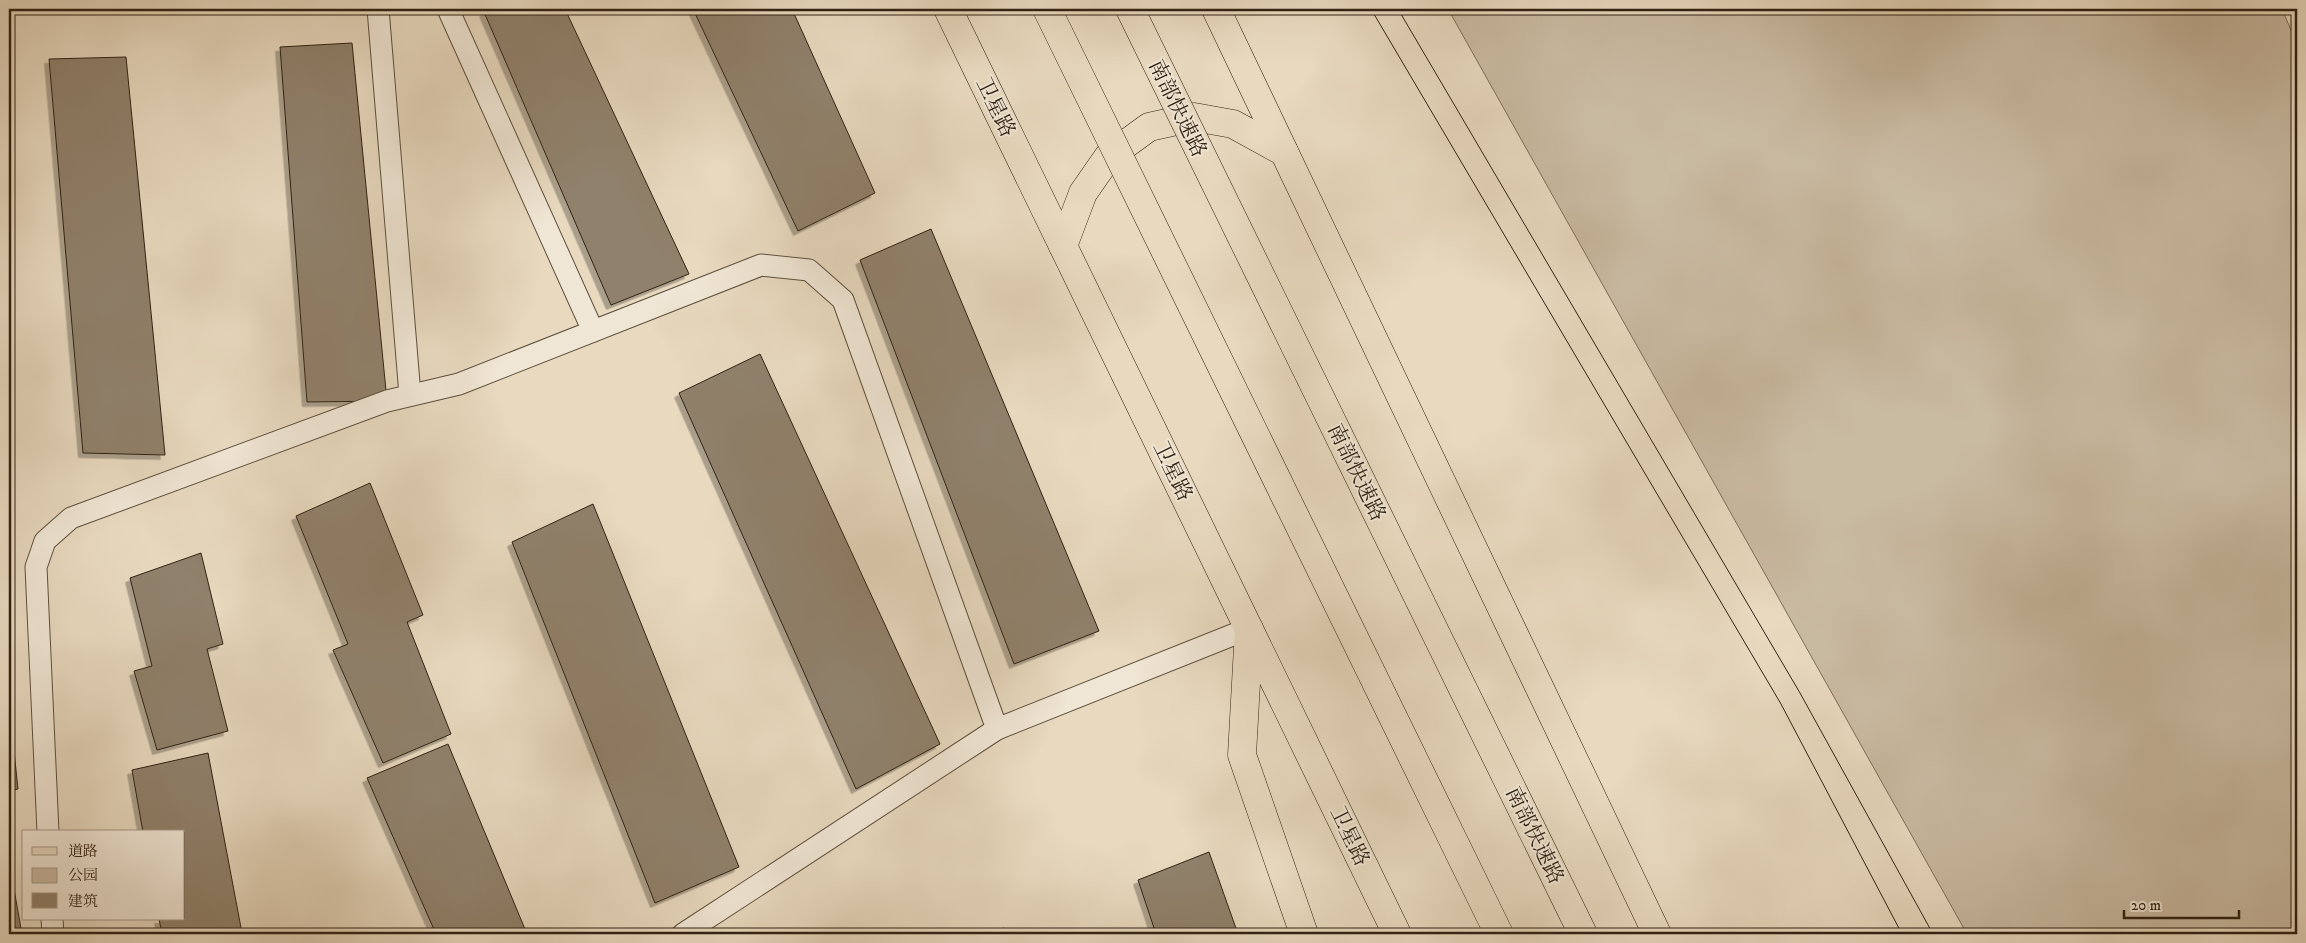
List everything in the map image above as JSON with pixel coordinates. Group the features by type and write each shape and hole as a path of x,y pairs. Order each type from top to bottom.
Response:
{"main road":[{"name":"卫星路","path":"948,9 1397,934"},
{"path":"1047,9 1500,934"},
{"name":"南部快速路","path":"1130,9 1583,934"},
{"path":"1216,9 1658,930"},
{"path":"1063,246 1083,193 1108,156 1149,127 1194,117 1233,124 1284,152"},
{"path":"1250,628 1242,755 1304,934"}],"lane":[{"path":"378,9 410,395"},
{"path":"448,9 593,331"},
{"path":"48,830 36,567 45,541 71,518 387,401 458,384 761,265 810,270 843,300 997,729"},
{"path":"683,934 997,729 1250,628"},
{"path":"52,920 53,934"}],"green space":[{"path":"1448,9 2282,9 2297,44 2297,934 1967,934"}],"building":[{"path":"490,9 565,9 689,274 611,305 484,12"},
{"path":"693,9 792,9 875,193 798,231"},
{"path":"352,43 387,401 307,402 280,47"},
{"path":"126,57 165,455 83,453 49,59"},
{"path":"931,229 1099,631 1014,664 860,260"},
{"path":"760,354 940,744 856,789 679,393"},
{"path":"370,483 423,615 407,622 451,734 383,763 333,650 348,644 296,516"},
{"path":"593,504 739,867 655,903 512,542"},
{"path":"201,553 223,644 207,649 228,731 157,750 134,671 152,666 130,578"},
{"path":"9,704 18,789 9,791"},
{"path":"448,744 527,934 436,934 367,778"},
{"path":"208,753 242,933 162,934 159,920 185,920 185,830 143,830 132,770"},
{"path":"1209,852 1238,934 1156,934 1138,880"},
{"path":"9,861 22,934 9,934"},
{"path":"1004,928 1006,934 986,934"}],"tram line":[{"path":"1371,9 1781,704 1902,934"},
{"path":"1398,9 1800,693 1933,934"}]}
